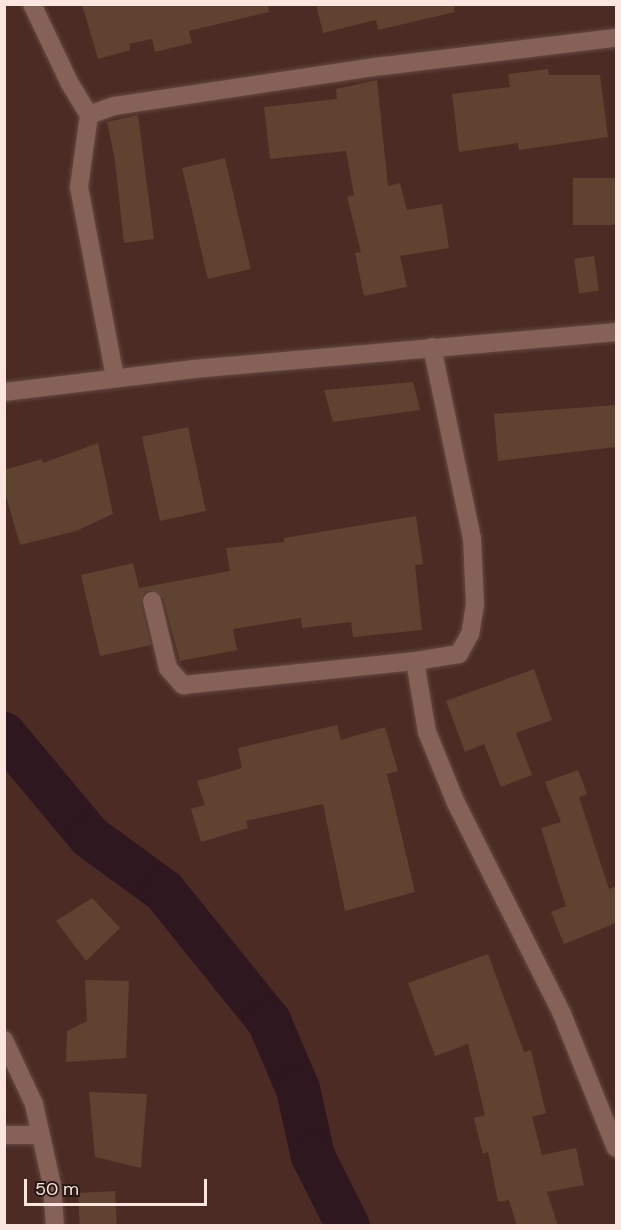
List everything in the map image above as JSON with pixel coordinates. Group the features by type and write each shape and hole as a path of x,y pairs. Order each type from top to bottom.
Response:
{"street":[{"path":"32,4 69,82 89,116 79,187 115,378"},
{"path":"89,116 114,106 383,66 616,38"},
{"path":"4,392 115,378 432,347 616,332"},
{"path":"152,601 168,668 183,685 415,661 459,654 470,634 475,604 472,538 432,347"},
{"path":"415,661 427,732 443,772 562,1014 616,1148"},
{"path":"4,1040 34,1104 52,1185 55,1226"},
{"path":"4,1135 40,1134"}],"building":[{"path":"82,4 268,4 269,12 189,31 192,43 155,52 152,39 129,44 130,50 98,59"},
{"path":"316,4 454,4 455,12 378,30 376,20 323,33"},
{"path":"548,69 549,75 600,75 608,137 519,150 518,143 459,152 452,94 510,87 508,74"},
{"path":"377,80 388,186 400,183 407,210 442,204 449,248 400,256 407,287 364,296 355,253 361,252 347,197 354,195 346,151 270,159 264,107 337,99 336,89"},
{"path":"138,115 154,239 124,243 115,161 107,122"},
{"path":"225,158 251,269 208,279 182,168"},
{"path":"573,178 616,178 616,225 573,225"},
{"path":"594,256 599,291 579,293 574,259"},
{"path":"413,382 420,410 333,422 324,390"},
{"path":"616,405 616,447 498,461 494,414"},
{"path":"188,427 206,511 160,521 142,437"},
{"path":"98,443 113,514 76,531 20,545 4,489 4,470 42,459 43,463"},
{"path":"416,516 423,564 415,565 422,630 353,637 351,622 302,628 301,618 233,629 237,650 180,661 163,598 150,590 144,593 141,603 151,645 100,656 81,575 133,563 139,588 230,571 226,548 284,542 284,538"},
{"path":"534,669 552,720 516,733 532,775 501,787 484,744 465,752 446,701"},
{"path":"337,725 341,740 385,727 398,771 387,774 415,892 345,911 323,804 246,821 248,828 201,842 191,809 205,805 197,781 242,768 238,748"},
{"path":"578,770 587,794 579,797 609,889 616,886 616,923 564,944 551,912 566,906 541,828 561,822 545,782"},
{"path":"92,898 120,928 86,961 56,921"},
{"path":"488,954 524,1052 531,1050 546,1113 532,1117 542,1155 576,1148 584,1185 547,1192 558,1226 517,1226 509,1200 498,1202 488,1152 483,1154 474,1118 485,1115 468,1044 435,1056 408,983"},
{"path":"85,980 129,981 126,1058 66,1062 67,1031 87,1021"},
{"path":"89,1092 147,1094 141,1168 95,1157"},
{"path":"115,1191 117,1226 80,1226 78,1193"}],"waterway":[{"path":"4,734 90,837 164,891 269,1021 298,1089 313,1156 348,1226"}]}
